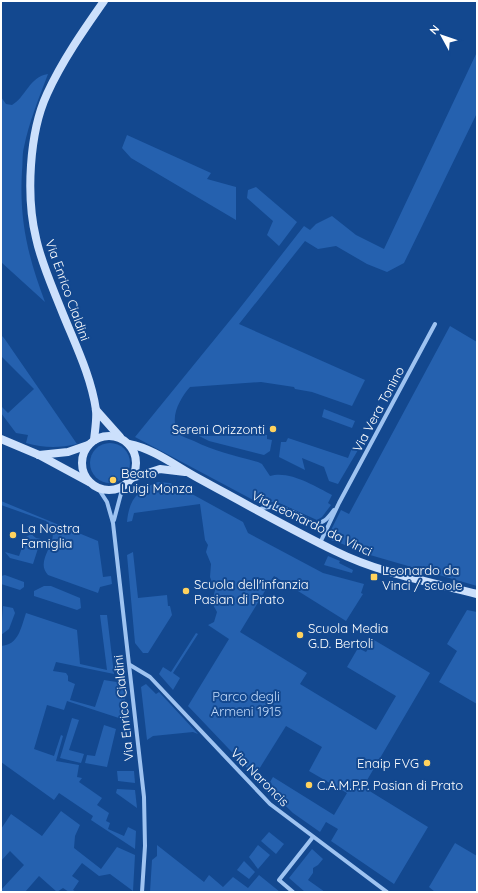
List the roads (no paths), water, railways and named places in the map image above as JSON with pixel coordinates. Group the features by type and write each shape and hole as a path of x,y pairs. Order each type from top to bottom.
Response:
{"street":[{"name":"Via Enrico Cialdini","path":"91,443 96,410 84,367 42,259 36,237 31,210 31,164 35,136 46,96 70,51 104,1"},
{"name":"Via Vera Tonino","path":"320,543 339,503 435,324"},
{"name":"Via Enrico Cialdini","path":"96,410 121,438"},
{"path":"1,438 39,455 90,482 98,488 111,490 123,486 132,478 137,463 135,454 129,444 121,438 112,436 101,436 91,443 68,452 39,455"},
{"path":"90,482 83,470 82,457 91,443"},
{"name":"Via Leonardo da Vinci","path":"129,444 141,446 151,451 257,510 358,562 386,571 477,594"},
{"name":"Via Leonardo da Vinci","path":"132,478 160,469 188,472"},
{"name":"Via Enrico Cialdini","path":"114,523 123,486"},
{"name":"Via Enrico Cialdini","path":"98,488 107,502 114,523 130,665 144,797 145,846 142,892"},
{"name":"Via Vera Tonino","path":"257,510 266,506 276,506 314,523 320,524 329,516 339,503"},
{"name":"Via Naroncis","path":"130,665 150,677 270,804 387,892"},
{"path":"293,892 279,880 313,837"}],"place":[{"name":"Sereni Orizzonti","path":"273,429"},
{"name":"Beato Luigi Monza","path":"113,480"},
{"name":"La Nostra Famiglia","path":"13,535"},
{"name":"Leonardo da Vinci / scuole","path":"374,577"},
{"name":"Scuola dell'infanzia Pasian di Prato","path":"186,591"},
{"name":"Scuola Media G.D. Bertoli","path":"300,635"},
{"name":"Enaip FVG","path":"427,763"},
{"name":"C.A.M.P.P. Pasian di Prato","path":"309,785"}],"park label":[{"name":"Parco degli Armeni 1915","path":"246,704"}]}
